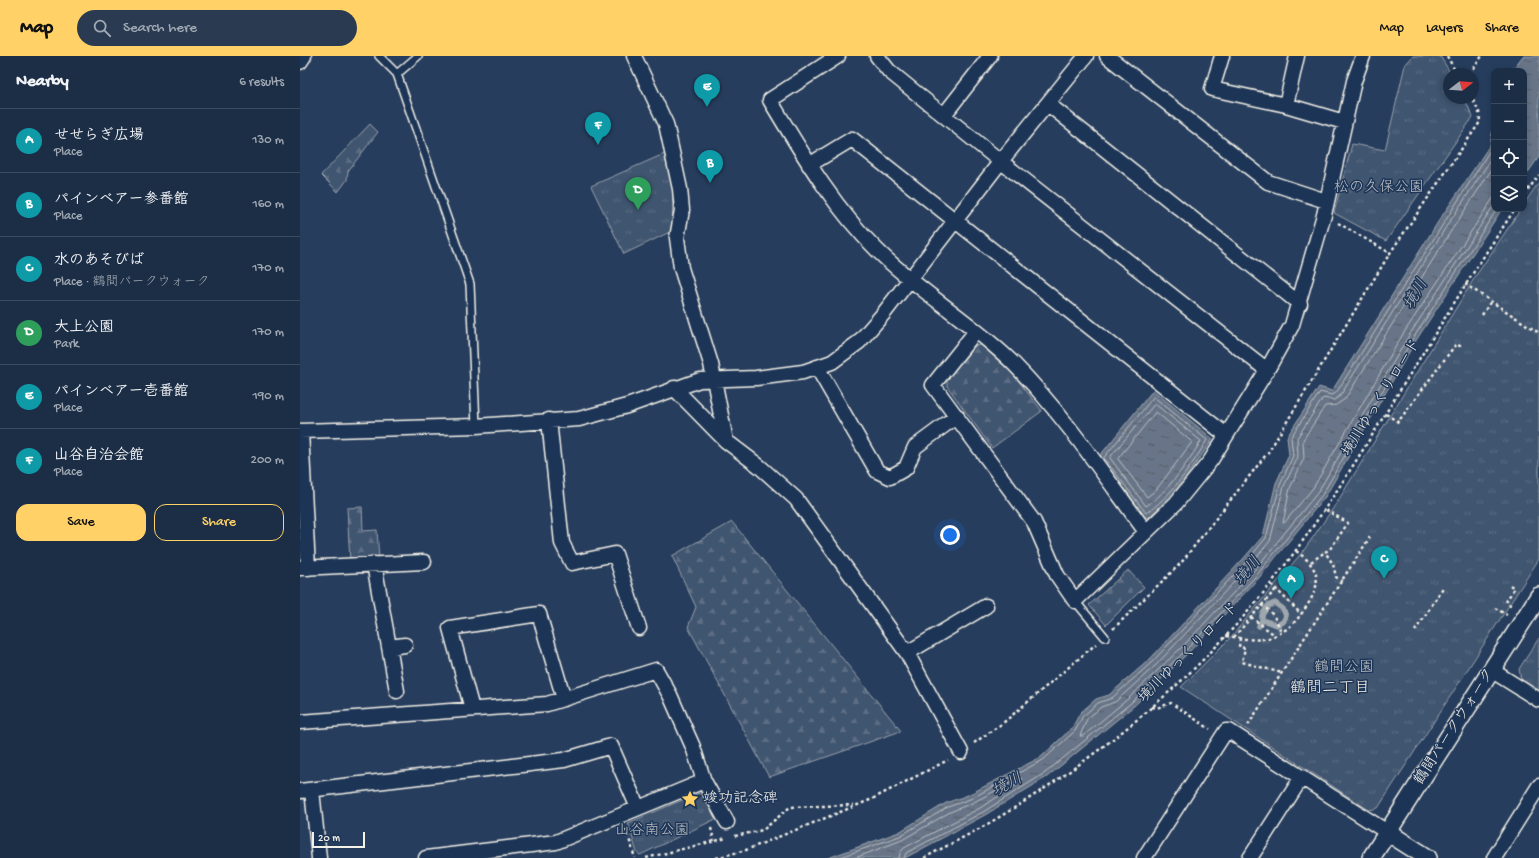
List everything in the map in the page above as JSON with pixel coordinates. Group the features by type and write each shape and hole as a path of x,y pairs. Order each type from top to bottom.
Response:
{"street":[{"path":"300,62 304,56"},
{"path":"634,56 666,124 680,189 682,210 677,238 681,268 714,378 726,441"},
{"path":"838,56 770,100 809,165 847,218 877,251 1013,363 1049,401 1146,532"},
{"path":"877,56 889,71 1267,370"},
{"path":"944,115 990,56"},
{"path":"424,562 304,568 301,431 476,426 579,419 627,406 700,380 714,378 756,378 803,372 832,362 859,342 884,313 1001,161 1086,56"},
{"path":"1107,56 1268,182 1325,208"},
{"path":"1222,56 1212,89 1286,105 1344,122"},
{"path":"1286,105 1297,56"},
{"path":"976,331 933,385 1034,522 1057,575 1075,601 1176,503 1211,460 1267,370 1292,325 1300,304 1325,208 1354,81 1363,56"},
{"path":"1048,104 1300,304"},
{"path":"809,165 852,138 1226,435"},
{"path":"817,367 877,471 890,477 906,468 915,447 957,416"},
{"path":"674,388 726,441 760,466 796,499 907,653 961,752"},
{"path":"549,420 562,543 572,563 614,554 639,628"},
{"path":"374,564 397,691"},
{"name":"鶴間パークウォーク","path":"1371,858 1539,596"},
{"path":"907,653 986,606"},
{"path":"472,709 450,628 539,614 564,699"},
{"path":"389,647 405,644"},
{"path":"300,722 547,704 656,670 670,695 693,747 704,781 727,822"},
{"path":"1491,670 1539,700"},
{"path":"1144,858 1226,731 1230,730 1428,858"},
{"path":"319,858 306,791 564,760 611,746 638,808"},
{"path":"1250,858 1302,777"},
{"path":"426,858 556,842 704,781"},
{"path":"1494,858 1539,786"}],"lane":[{"path":"379,56 397,74 470,284 476,426"},
{"path":"397,74 418,56"},
{"path":"1075,601 1105,637"}],"path":[{"path":"1447,56 1454,68"},
{"path":"1474,68 1482,56"},
{"path":"1527,191 1539,174"},
{"path":"1325,208 1390,253"},
{"name":"境川ゆっくりロード","path":"924,858 991,822 1082,763 1152,707 1225,636 1270,584 1326,510 1465,284 1513,212"},
{"path":"1465,284 1539,333"},
{"path":"1482,315 1491,301"},
{"path":"1386,414 1398,422 1456,344 1462,347"},
{"path":"1311,562 1330,549 1348,523 1326,510"},
{"path":"1249,724 1370,537"},
{"path":"1225,636 1258,640 1281,633 1294,623 1315,593 1317,584 1316,574 1311,562 1296,551"},
{"path":"1325,552 1333,564 1336,577 1342,581"},
{"path":"1270,584 1301,614"},
{"path":"1415,631 1444,586"},
{"path":"1510,586 1514,588 1506,602 1513,607"},
{"path":"1234,637 1276,589"},
{"path":"1261,605 1266,608 1278,625 1281,633"},
{"path":"1496,608 1508,616"},
{"path":"1251,617 1274,636"},
{"path":"1240,638 1239,646 1245,648 1242,662 1282,673"},
{"path":"1152,707 1157,708 1171,703 1222,738"},
{"path":"646,858 763,830 790,807 857,805"},
{"path":"622,816 635,858"},
{"path":"710,822 714,841"}],"green space":[{"name":"松の久保公園","path":"1413,56 1440,56 1447,68 1443,68 1443,104 1467,104 1473,117 1386,241 1334,213 1352,144 1385,150 1405,65"},
{"path":"370,124 378,132 348,171 347,180 338,192 321,175"},
{"path":"664,154 673,189 672,231 624,254 591,186"},
{"name":"鶴間公園","path":"1539,182 1539,559 1378,808 1369,810 1181,687 1229,639 1304,550 1336,504 1475,277 1519,212 1527,212 1527,200"},
{"path":"981,345 1012,373 1042,411 992,448 947,386 947,379 975,346"},
{"path":"362,507 363,531 377,530 379,559 350,561 347,508"},
{"path":"732,522 901,731 769,777 688,627 696,607 672,556"},
{"path":"1128,570 1144,587 1106,625 1089,605"},
{"path":"1539,638 1539,691 1521,680 1519,669"},
{"name":"山谷南公園","path":"699,793 706,795 718,818 640,855 637,853 628,823"}],"water":[{"path":"1523,56 1539,56 1539,157 1527,174 1527,68 1513,68"},
{"name":"境川","path":"1491,140 1491,212 1500,212 1415,342 1325,497 1258,579 1189,652 1135,705 1047,777 985,815 905,858 828,858 899,832 946,803 968,795 1041,757 1072,728 1080,713 1096,699 1109,695 1150,659 1244,558 1263,536 1276,483 1289,455 1287,437 1319,387 1332,391 1438,222 1490,145"},
{"path":"1153,390 1213,439 1183,480 1148,518 1142,517 1098,458"}],"waterway":[{"path":"1259,626 1262,620 1262,615 1268,606 1275,603 1283,609 1286,616 1283,622 1277,625 1262,620"}],"place":[{"name":"パインベアー壱番館","path":"707,107"},
{"name":"山谷自治会館","path":"598,145"},
{"name":"パインベアー参番館","path":"710,183"},
{"name":"大上公園","path":"638,210"},
{"name":"水のあそびば","path":"1384,579"},
{"name":"せせらぎ広場","path":"1291,599"},
{"name":"竣功記念碑","path":"690,799"}],"district":[{"name":"鶴間二丁目","path":"1330,689"}]}
